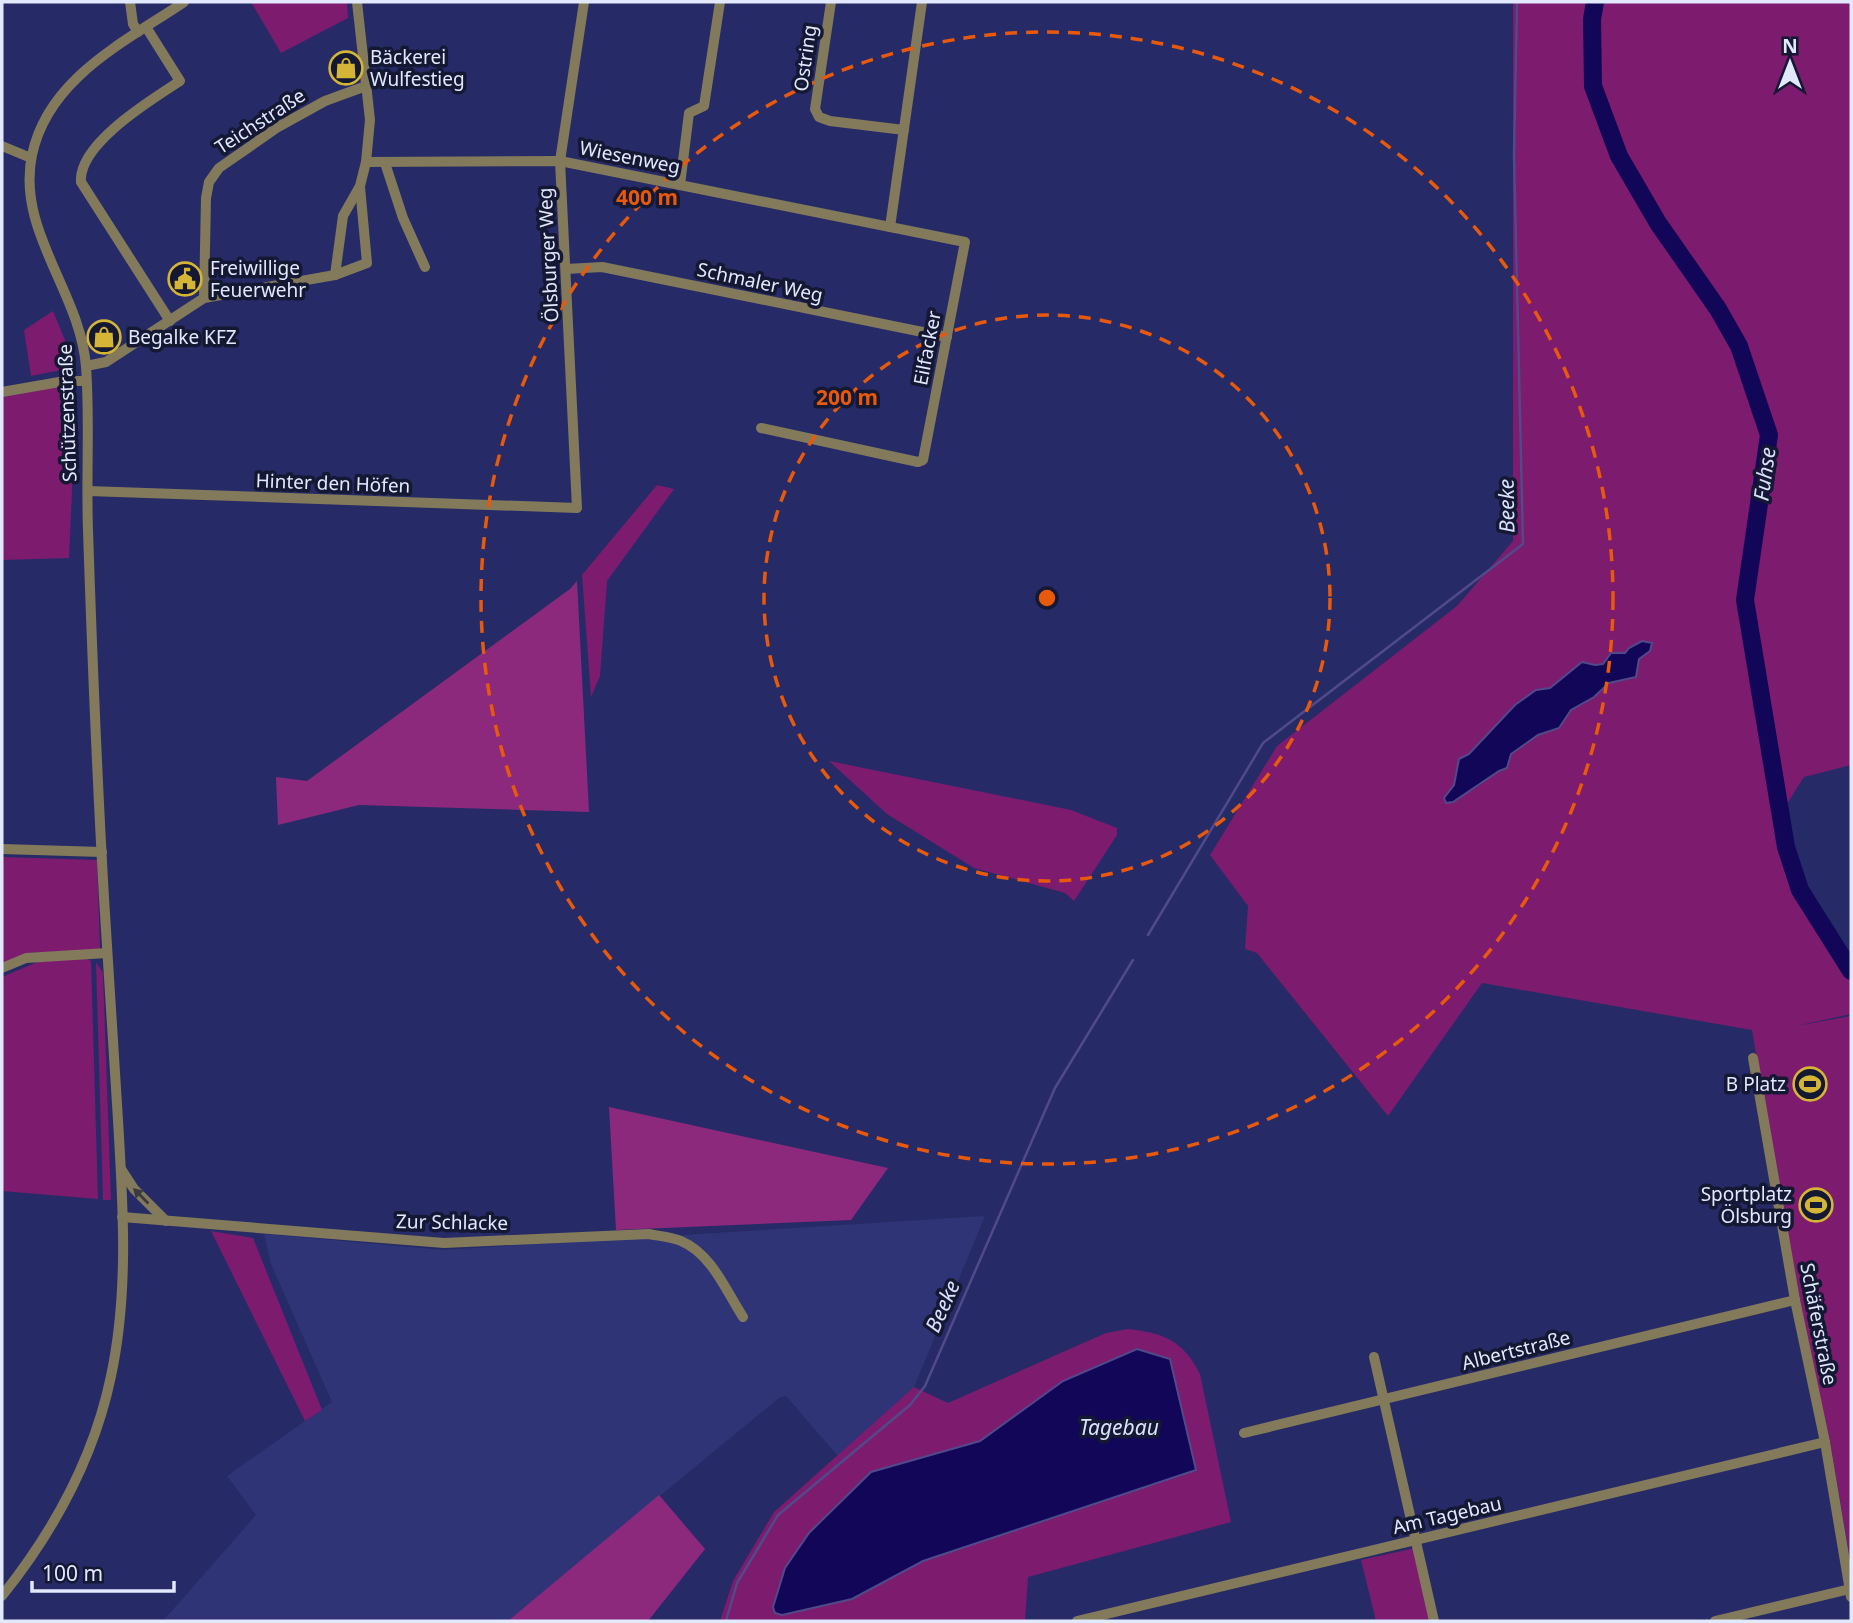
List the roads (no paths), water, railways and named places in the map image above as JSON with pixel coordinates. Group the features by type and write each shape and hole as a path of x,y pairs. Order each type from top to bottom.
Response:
{"street":[{"path":"130,2 133,24 142,30 180,80 112,131 83,162 81,182 170,321"},
{"name":"Schützenstraße","path":"2,1596 56,1519 80,1471 100,1419 112,1374 119,1327 122,1217 88,524 86,366 79,325 43,241 33,209 31,158 38,133 60,94 81,73 184,2"},
{"path":"335,275 343,216 360,186 366,162 369,120 357,2"},
{"name":"Ölsburger Weg","path":"576,509 560,161 584,2"},
{"path":"680,185 689,113 704,106 720,2"},
{"name":"Ostring","path":"831,2 815,109 819,117 830,121 904,130"},
{"path":"890,227 922,2"},
{"name":"Teichstraße","path":"204,298 206,198 209,182 219,168 278,127 325,101 366,86"},
{"path":"2,146 31,158"},
{"name":"Wiesenweg","path":"366,162 560,161 965,242"},
{"path":"384,163 403,218 425,267"},
{"path":"86,366 106,362 204,298 335,275 367,263 360,186"},
{"name":"Eilfacker","path":"761,428 918,462 923,460 965,242"},
{"name":"Schmaler Weg","path":"566,269 602,267 947,337"},
{"path":"2,392 65,381 86,381"},
{"name":"Hinter den Höfen","path":"88,491 576,509"},
{"path":"2,849 102,852"},
{"path":"2,968 26,958 107,953"},
{"name":"Schäferstraße","path":"1753,1058 1795,1300 1825,1442 1851,1593"},
{"path":"121,1168 134,1189 166,1221"},
{"name":"Zur Schlacke","path":"122,1217 444,1243 649,1234 682,1241 699,1254 716,1271 743,1317"},
{"name":"Albertstraße","path":"1244,1433 1795,1300"},
{"path":"1374,1357 1434,1621"},
{"name":"Am Tagebau","path":"1076,1621 1825,1442"},
{"path":"1715,1621 1851,1593"}],"water":[{"path":"1642,641 1652,643 1650,651 1639,659 1636,677 1609,683 1594,697 1571,710 1559,728 1538,735 1511,754 1507,768 1453,802 1446,803 1444,798 1454,785 1459,759 1469,754 1515,705 1536,690 1550,688 1582,662 1603,664 1611,653 1625,653"},
{"name":"Tagebau","path":"1137,1349 1170,1359 1196,1470 923,1561 852,1599 782,1615 775,1613 773,1607 785,1568 809,1533 871,1472 980,1441 1063,1381"}],"waterway":[{"name":"Beeke","path":"1148,935 1263,743 1523,544 1514,155 1517,2"},
{"name":"Fuhse","path":"1595,2 1592,19 1593,86 1619,156 1658,223 1718,309 1739,346 1769,435 1745,600 1786,847 1800,890 1851,971"},
{"name":"Beeke","path":"726,1621 737,1583 778,1515 910,1405 925,1386 1055,1088 1133,960"}],"place":[{"name":"Bäckerei Wulfestieg","path":"346,68"},
{"name":"Freiwillige Feuerwehr","path":"185,279"},
{"name":"Begalke KFZ","path":"104,337"},
{"name":"B Platz","path":"1810,1084"},
{"name":"Sportplatz Ölsburg","path":"1816,1205"}]}
